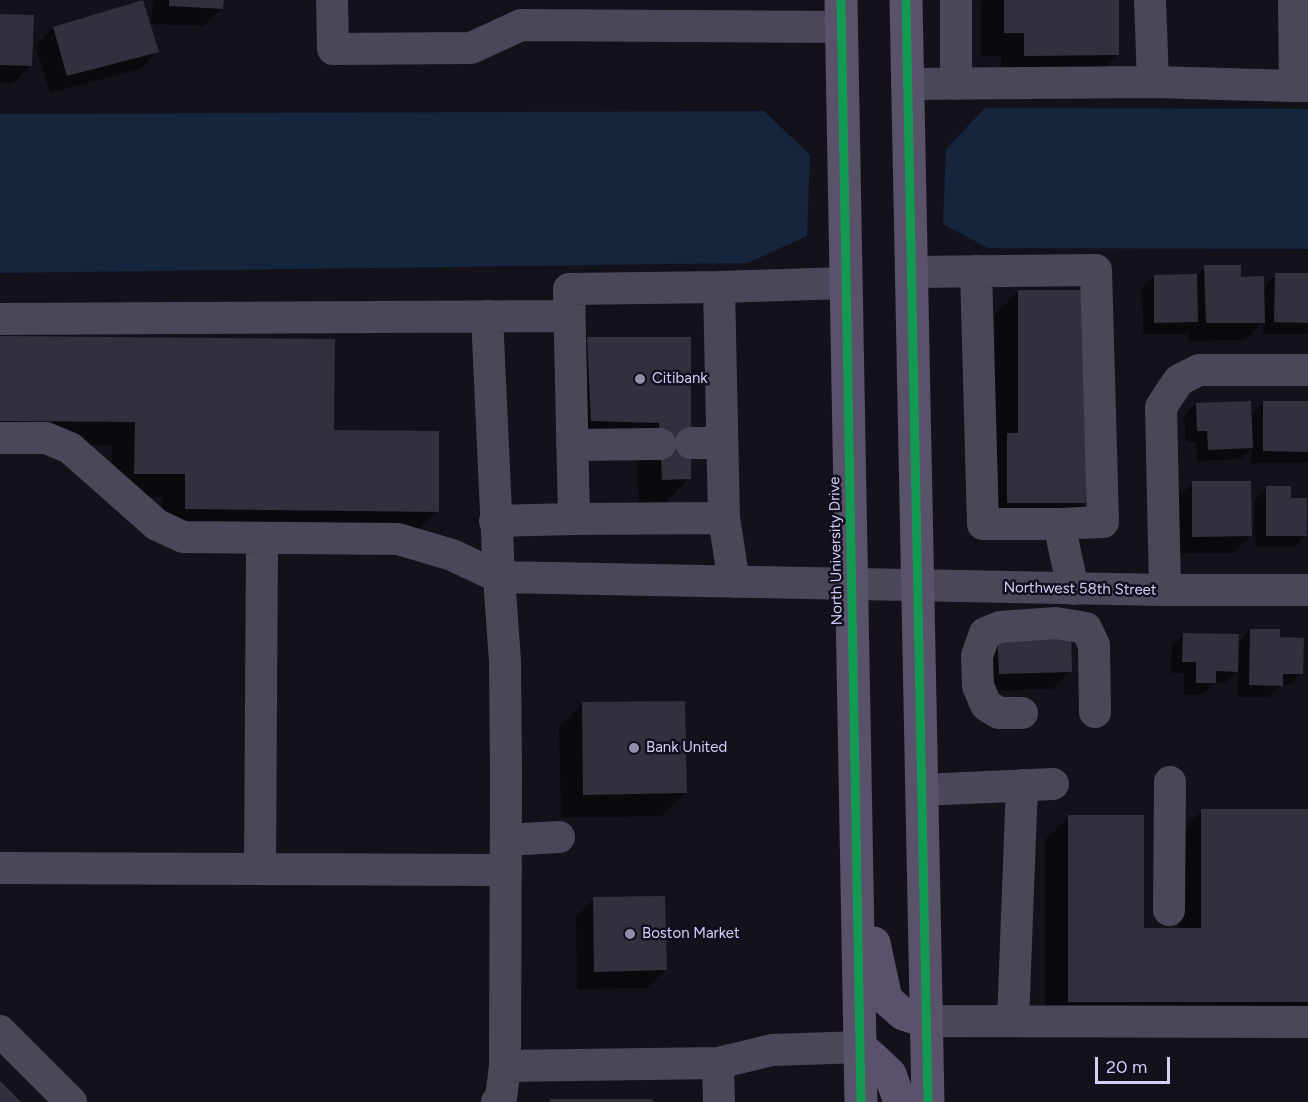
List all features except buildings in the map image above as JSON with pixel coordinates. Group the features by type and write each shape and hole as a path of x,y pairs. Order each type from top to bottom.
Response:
{"main road":[{"path":"906,0 928,1102"},
{"name":"North University Drive","path":"841,14 861,1102"},
{"path":"858,865 886,999 903,1014 926,1021"},
{"path":"861,1047 890,1074 900,1102"}],"street":[{"path":"332,0 333,49 471,48 520,12 841,14"},
{"path":"956,0 956,84"},
{"path":"1150,0 1153,82"},
{"path":"907,84 1153,82 1301,86 1294,0"},
{"path":"911,272 976,271 1096,270 1103,522 983,524 976,271"},
{"path":"574,519 569,289 846,283"},
{"path":"718,287 724,518 734,582"},
{"path":"487,316 495,521 506,661 505,1065 501,1098 497,1102"},
{"path":"0,319 569,316"},
{"path":"1165,590 1161,406 1179,380 1200,370 1308,370"},
{"path":"0,438 46,438 70,448 157,525 183,537 398,539 452,555 499,577"},
{"path":"690,443 722,443"},
{"path":"572,445 660,444"},
{"path":"495,521 724,518"},
{"path":"1059,524 1074,589"},
{"path":"260,869 262,538"},
{"name":"Northwest 58th Street","path":"499,577 1074,589 1308,590"},
{"path":"1022,713 999,713 986,705 978,686 977,656 985,633 1000,627 1056,623 1086,628 1094,645 1095,712"},
{"path":"1169,910 1170,782"},
{"path":"922,789 1053,784"},
{"path":"1013,1021 1022,785"},
{"path":"0,868 260,869 506,855 559,837"},
{"path":"926,1021 1308,1022"},
{"path":"0,1031 71,1102"},
{"path":"505,1065 718,1063 772,1050 861,1047"},
{"path":"718,1063 719,1102"}],"water":[{"path":"985,108 1308,109 1308,249 988,248 943,224 946,149"},
{"path":"764,111 810,155 807,236 748,263 0,273 0,114"}],"cycle path":[{"path":"841,0 861,1102"},
{"path":"906,0 928,1102"}],"place":[{"name":"Citibank","path":"640,379"},
{"name":"Bank United","path":"634,748"},
{"name":"Boston Market","path":"630,934"}]}
